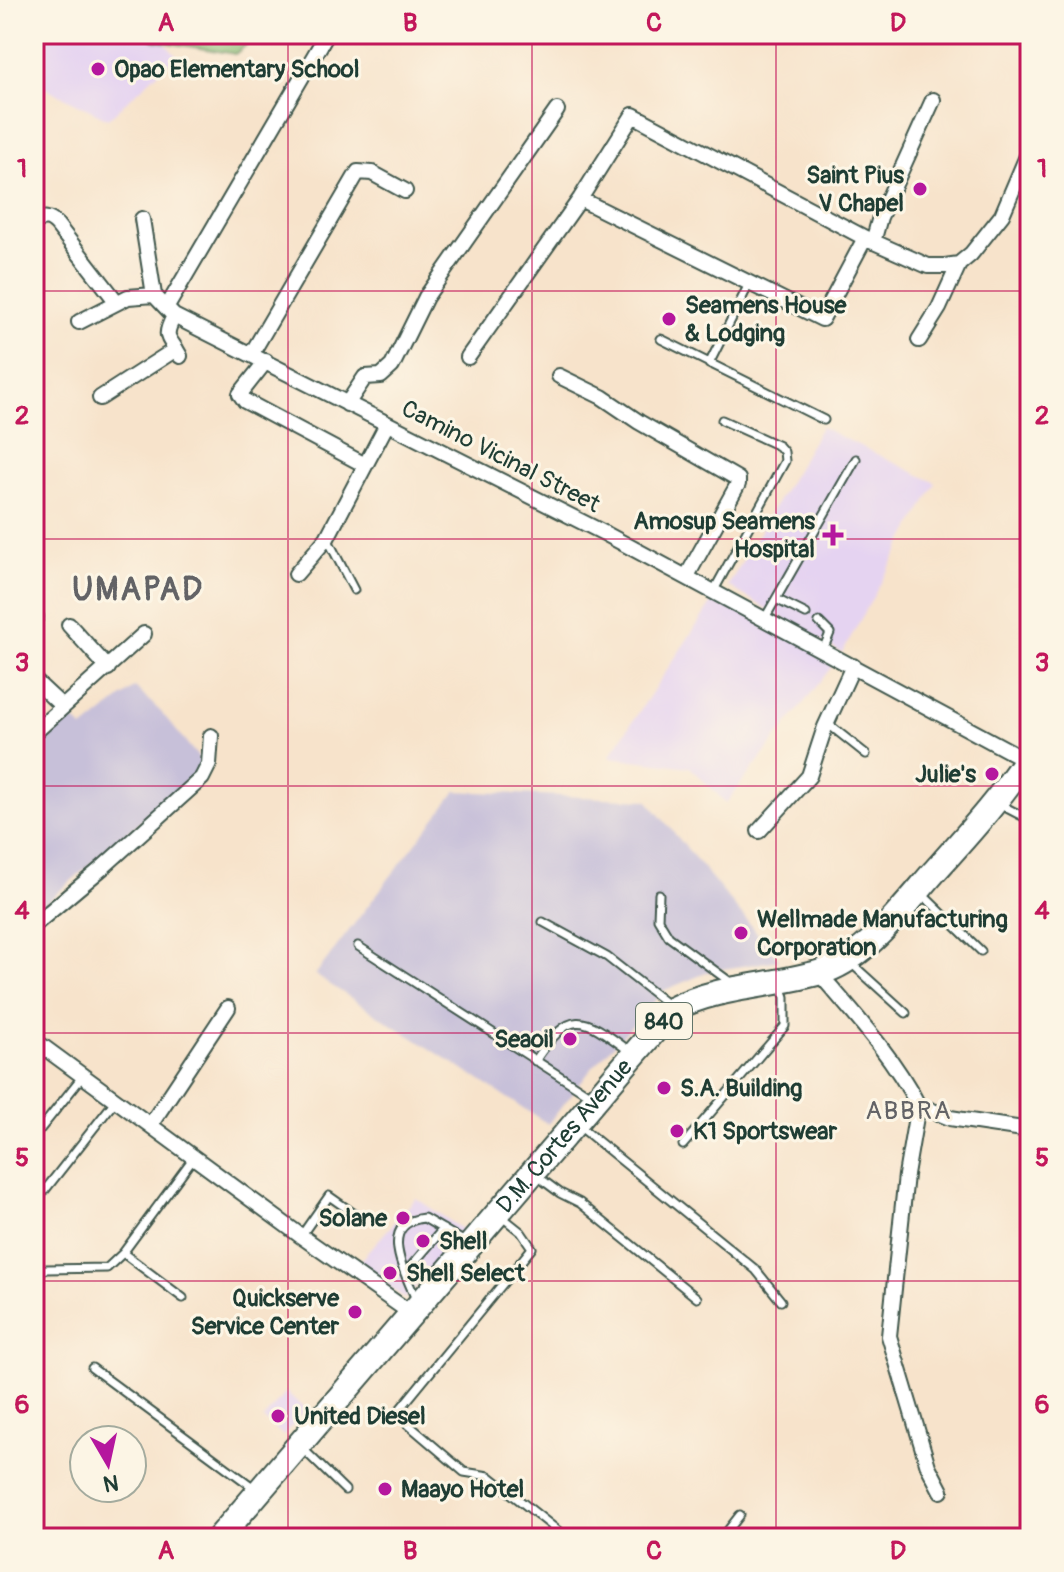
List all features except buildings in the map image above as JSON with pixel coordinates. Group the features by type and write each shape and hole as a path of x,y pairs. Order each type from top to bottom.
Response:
{"highway":[{"name":"D.M. Cortes Avenue","path":"226,1536 258,1493 673,1009 700,997 818,972 847,959 918,890 995,802 1028,756"}],"street":[{"path":"100,398 178,353 166,337 171,311 327,34"},
{"path":"580,199 822,319 869,240 933,100"},
{"path":"347,404 365,377 381,376 392,366 426,297 557,110"},
{"path":"468,357 580,199 633,115 869,240 928,266 959,264"},
{"path":"919,340 939,308 959,264 971,254 1002,215 1030,149"},
{"path":"252,353 358,172 372,173 405,191"},
{"path":"34,222 42,218 51,219 116,301"},
{"path":"79,322 116,301 144,294 154,295 142,219"},
{"name":"Camino Vicinal Street","path":"154,295 171,311 347,404 687,576 822,652 1028,756"},
{"path":"266,361 240,394 245,401 365,465"},
{"path":"559,376 602,397 738,479 687,576"},
{"path":"296,574 327,538 387,424"},
{"path":"69,625 108,668"},
{"path":"34,733 144,634"},
{"path":"759,831 809,776 827,723 853,666"},
{"path":"34,680 63,707"},
{"path":"34,925 202,778 209,764 211,736"},
{"path":"818,972 907,1084 918,1105 906,1175 889,1336 928,1466 941,1491"},
{"path":"151,1124 228,1008"},
{"path":"34,1040 301,1236 415,1310"},
{"path":"918,1105 950,1118 1030,1130"}],"lane":[{"path":"709,364 750,282"},
{"path":"661,339 824,420"},
{"path":"713,592 785,461 784,452 779,446 722,420"},
{"path":"764,620 856,459"},
{"path":"327,538 354,590"},
{"path":"776,599 806,614"},
{"path":"819,622 830,633 822,652"},
{"path":"827,723 866,754"},
{"path":"995,802 1030,820"},
{"path":"918,890 981,951"},
{"path":"659,894 658,919 669,937 739,988"},
{"path":"543,922 607,957 673,1009"},
{"path":"358,946 596,1099"},
{"path":"847,959 906,1013"},
{"path":"683,1145 785,1026 785,997 779,979"},
{"path":"535,1061 561,1028 581,1022 605,1033 634,1054"},
{"path":"34,1137 84,1075"},
{"path":"34,1204 116,1099"},
{"path":"575,1123 756,1270 781,1301"},
{"path":"34,1275 46,1269 107,1268 123,1253 194,1157"},
{"path":"533,1172 560,1193 580,1203 697,1298"},
{"path":"301,1236 329,1196 356,1215"},
{"path":"497,1213 521,1232 532,1248 396,1414 464,1472 489,1476 567,1538"},
{"path":"415,1310 397,1252 397,1238 403,1227 413,1220 424,1218 470,1245"},
{"path":"405,1273 443,1229"},
{"path":"123,1253 183,1298"},
{"path":"92,1368 258,1493"},
{"path":"299,1445 345,1490"},
{"path":"722,1538 740,1515"}],"shaded area":[{"name":"Opao Elementary School","path":"34,34 156,34 177,55 108,119 34,82"},
{"name":"Amosup Seamens Hospital","path":"821,427 936,483 842,653 728,586"},
{"path":"717,595 837,660 726,803 690,767 609,757"},
{"path":"135,687 162,713 203,763 192,777 34,913 34,743 68,713 83,729"},
{"path":"456,791 647,800 779,960 711,971 665,990 594,1066 548,1124 315,975"},
{"path":"416,1198 463,1230 405,1299 359,1262"},
{"path":"286,1392 306,1409 284,1436 263,1419"}],"green space":[{"path":"150,34 260,34 235,54 153,40"}],"place":[{"name":"Opao Elementary School","path":"98,69"},
{"name":"Saint Pius V Chapel","path":"920,189"},
{"name":"Seamens House & Lodging","path":"669,319"},
{"name":"Amosup Seamens Hospital","path":"833,535"},
{"name":"Julie's","path":"992,774"},
{"name":"Wellmade Manufacturing Corporation","path":"741,933"},
{"name":"Seaoil","path":"570,1039"},
{"name":"S.A. Building","path":"664,1088"},
{"name":"K1 Sportswear","path":"677,1131"},
{"name":"Solane","path":"403,1218"},
{"name":"Shell","path":"423,1241"},
{"name":"Shell Select","path":"390,1273"},
{"name":"Quickserve Service Center","path":"355,1312"},
{"name":"United Diesel","path":"278,1416"},
{"name":"Maayo Hotel","path":"385,1489"}],"district":[{"name":"UMAPAD","path":"138,589"},
{"name":"ABBRA","path":"909,1110"}]}
